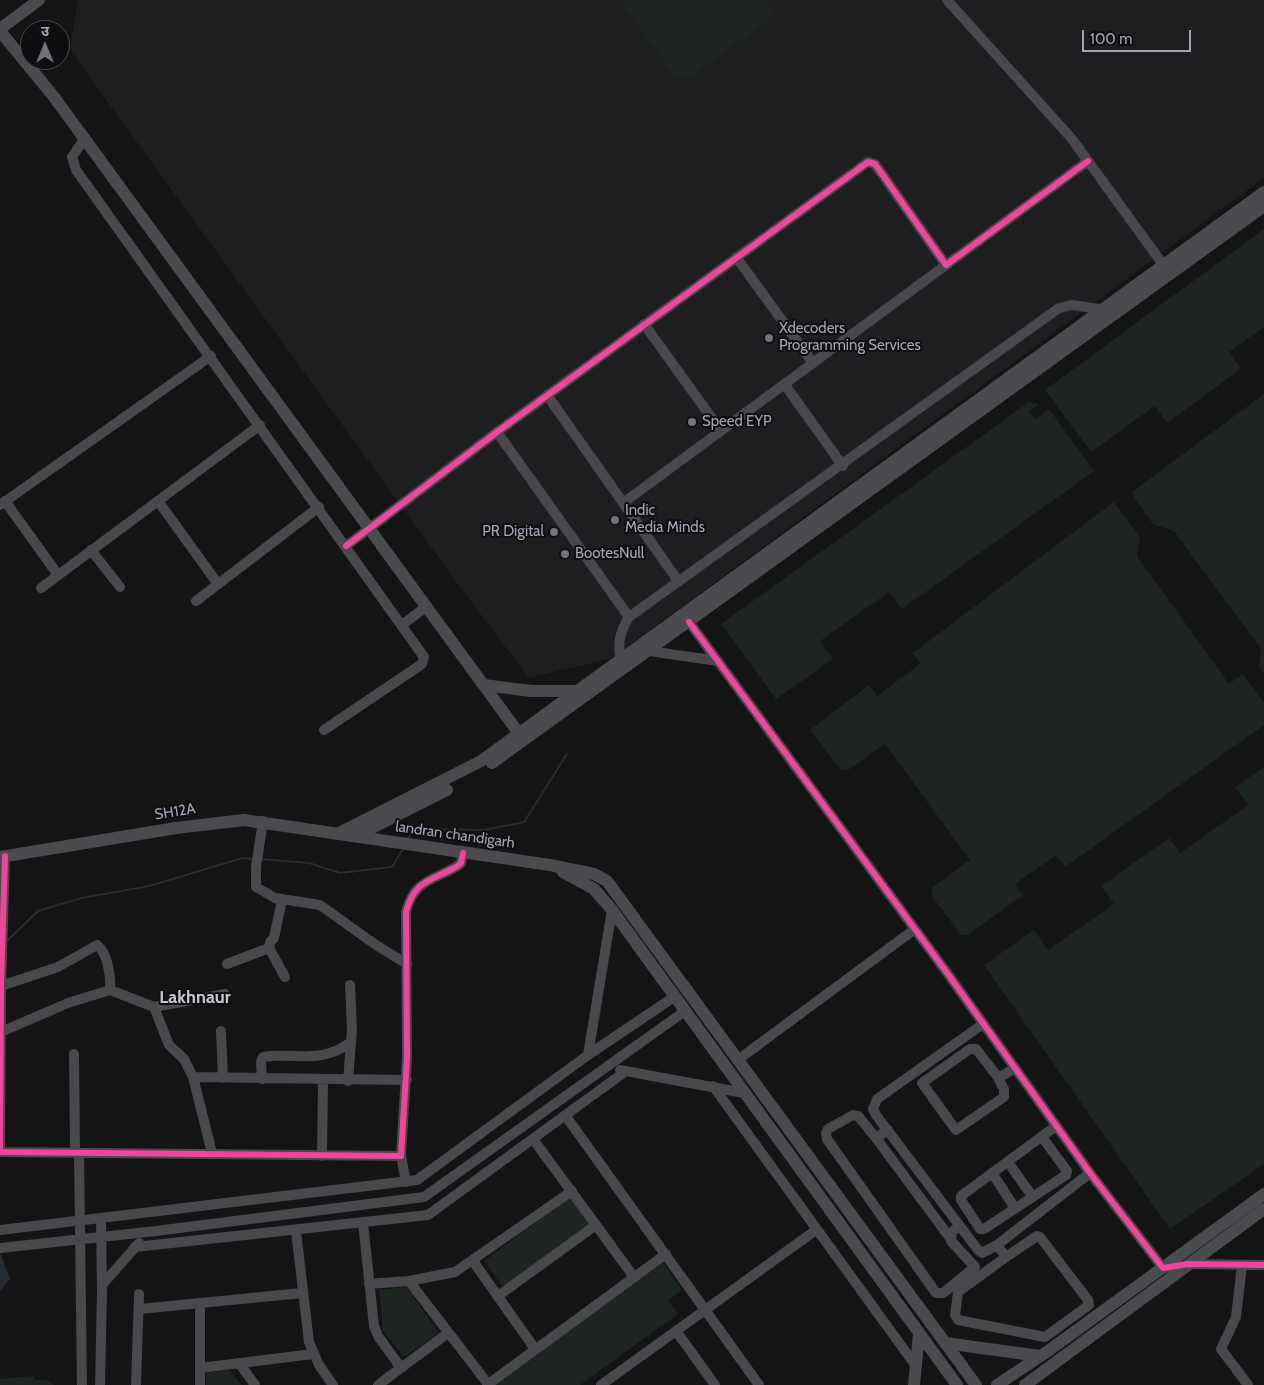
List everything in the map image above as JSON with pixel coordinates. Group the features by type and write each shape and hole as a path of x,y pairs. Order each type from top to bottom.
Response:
{"main road":[{"path":"40,0 0,30 54,97 522,737"},
{"path":"356,836 468,778 578,691 621,660 686,618 1166,269 1264,192"},
{"path":"339,833 449,779 522,737 649,651 686,618 1100,309 1264,206"},
{"path":"484,685 531,691 578,691"},
{"name":"SH12A","path":"2,856 221,821 264,821 356,836"},
{"name":"landran chandigarh","path":"356,836 463,854 550,864 594,874 607,881 976,1385"},
{"path":"550,864 594,889 612,910 956,1385"},
{"path":"998,1385 1164,1268 1264,1194"},
{"path":"1025,1385 1264,1209"},
{"path":"914,1385 919,1334"},
{"path":"945,1343 1040,1356"},
{"path":"1043,1385 1045,1370"}],"street":[{"path":"947,0 1072,139 1166,269"},
{"path":"84,138 72,157 76,170 423,653 424,662 324,730"},
{"path":"623,503 1088,161"},
{"path":"346,546 496,432 865,164 872,162 946,265"},
{"path":"736,258 813,363"},
{"path":"621,660 619,640 622,629 629,617 842,466 1059,308 1072,305 1100,309"},
{"path":"644,324 721,431"},
{"path":"58,575 2,503 211,356"},
{"path":"785,385 842,466"},
{"path":"547,395 679,582"},
{"path":"41,588 260,425"},
{"path":"496,432 629,617"},
{"path":"158,501 218,584"},
{"path":"196,600 318,507"},
{"path":"91,550 120,587"},
{"path":"402,625 426,606"},
{"path":"686,618 915,929 1090,1173 1164,1268 1188,1264 1264,1265"},
{"path":"649,651 718,661"},
{"path":"264,821 258,857 256,887 282,900 320,905 376,945 407,964"},
{"path":"406,1182 402,1156 406,1080 406,912 413,894 420,884 456,867 460,863 463,854"},
{"path":"2,856 0,1152 402,1156"},
{"path":"282,900 274,938 270,942 269,948 285,977"},
{"path":"588,1055 612,910"},
{"path":"739,1059 915,929"},
{"path":"1,986 58,968 98,945 101,947 108,968 110,990"},
{"path":"227,964 269,948"},
{"path":"348,1080 351,1042 350,985"},
{"path":"1,1032 68,1002 110,990 134,1001 154,1007 225,994"},
{"path":"0,1230 417,1180 436,1168 588,1055 674,997"},
{"path":"154,1007 169,1045 184,1060 193,1077 212,1154"},
{"path":"0,1248 226,1223 424,1197 685,1011"},
{"path":"983,1024 877,1099 873,1109 888,1130 959,1226 982,1253 998,1245 1090,1173"},
{"path":"222,1031 223,1078"},
{"path":"262,1079 263,1057 314,1058 342,1048 351,1042"},
{"path":"970,1048 976,1049 997,1076 1004,1089 1004,1098 956,1130 922,1083 970,1048"},
{"path":"74,1054 81,1239 82,1385"},
{"path":"607,1068 744,1093"},
{"path":"997,1076 1002,1076 1015,1068"},
{"path":"135,1247 296,1231 422,1216 434,1212 626,1071"},
{"path":"193,1077 406,1080"},
{"path":"322,1156 323,1080"},
{"path":"713,1086 916,1366"},
{"path":"565,1115 759,1385"},
{"path":"853,1115 858,1116 876,1138 950,1238 950,1241 974,1268 943,1293 936,1292 827,1139 826,1133 828,1129 853,1115"},
{"path":"1042,1137 1067,1171 1066,1174 984,1229 980,1229 961,1196 1056,1126"},
{"path":"876,1138 888,1130"},
{"path":"533,1139 634,1277"},
{"path":"1008,1162 1032,1196"},
{"path":"992,1173 1015,1208"},
{"path":"369,1284 450,1275 473,1261 572,1191"},
{"path":"100,1385 101,1218"},
{"path":"226,1223 226,1238"},
{"path":"363,1223 376,1332 402,1368"},
{"path":"498,1296 596,1225"},
{"path":"950,1238 959,1226"},
{"path":"601,1385 816,1230"},
{"path":"296,1231 302,1293 313,1354 333,1385"},
{"path":"102,1285 147,1232"},
{"path":"1037,1236 1040,1237 1089,1305 1045,1337 958,1320 955,1315 958,1292 1006,1257 1037,1236"},
{"path":"998,1245 1006,1257"},
{"path":"409,1281 487,1385 666,1254"},
{"path":"473,1261 535,1349"},
{"path":"1242,1265 1236,1318 1221,1349 1248,1385"},
{"path":"140,1309 200,1305 302,1293"},
{"path":"136,1385 139,1294"},
{"path":"200,1305 200,1385"},
{"path":"676,1331 716,1385"},
{"path":"378,1385 448,1333"},
{"path":"200,1368 313,1354"},
{"path":"240,1363 255,1385"}],"shaded area":[{"path":"78,0 1264,0 1264,178 612,658 529,678 457,583 70,50"},
{"path":"620,0 764,0 775,15 696,73 682,77 673,74"},
{"path":"1264,229 1264,327 1229,352 1241,369 1167,423 1155,406 1091,452 1045,390"},
{"path":"1264,394 1264,674 1259,668 1261,649 1174,531 1153,524 1131,493"},
{"path":"1029,402 1039,404 1029,412 1035,419 1049,409 1094,471 902,609 889,592 820,641 833,659 776,699 721,624"},
{"path":"1114,502 1140,537 1137,556 1229,684 1243,674 1264,703 1264,725 1065,867 1056,855 1015,884 1023,895 968,935 961,935 932,896 932,888 970,860 885,744 848,770 840,769 810,730 869,685 877,696 920,664 913,653"},
{"path":"1264,767 1264,1164 1170,1229 984,965 1034,930 1048,950 1114,904 1101,886 1169,838 1180,853 1248,805 1235,787"},
{"path":"570,1197 590,1225 503,1287 484,1261"},
{"path":"0,1253 10,1279 0,1291"},
{"path":"663,1263 682,1290 668,1301 678,1314 580,1385 492,1385"},
{"path":"407,1287 439,1333 404,1357 383,1331 379,1290"},
{"path":"230,1370 241,1385 206,1385 206,1373"},
{"path":"33,1376 35,1380 48,1380 54,1385 0,1385 0,1379"}],"waterway":[{"path":"409,838 413,831 433,829 484,830 524,822 567,754"},
{"path":"260,859 309,863 340,873 392,867 403,849"},
{"path":"7,941 38,911 82,898 149,886 243,858 253,859"}],"cycle path":[{"path":"346,546 497,432 868,162 875,164 946,265 1088,161"},
{"path":"689,622 945,970 1090,1173 1163,1268 1188,1264 1264,1265"},
{"path":"5,856 1,986 0,1152 401,1156 407,1057 406,912 409,902 418,888 431,879 456,867 461,863 463,853"}],"place":[{"name":"Xdecoders Programming Services","path":"769,338"},
{"name":"Speed EYP","path":"692,422"},
{"name":"Indic Media Minds","path":"615,520"},
{"name":"PR Digital","path":"554,532"},
{"name":"BootesNull","path":"565,554"}],"district":[{"name":"Lakhnaur","path":"195,998"}]}
